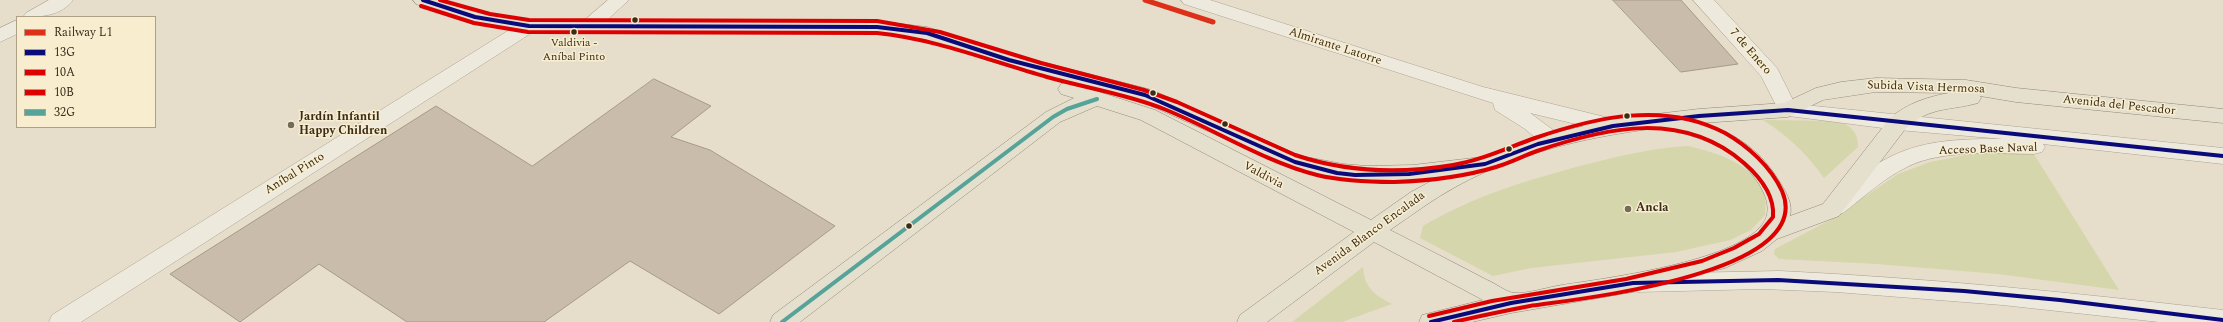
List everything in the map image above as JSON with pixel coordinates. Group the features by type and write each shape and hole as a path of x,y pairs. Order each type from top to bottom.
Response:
{"main road":[{"name":"Valdivia","path":"423,0 458,13 484,20 529,26 877,27 927,33 1009,60 1128,91 1168,104 1295,162 1337,173 1379,175 1409,174 1485,164"},
{"name":"Valdivia","path":"1009,60 1065,88 1148,116 1511,303"},
{"name":"Subida Vista Hermosa","path":"1788,110 1816,95 1841,89 1876,85 1966,87 2016,95"},
{"path":"782,322 1053,117 1067,109 1128,91"},
{"name":"Subida Vista Hermosa","path":"1898,123 1909,113 1921,107 1939,102 2016,95"},
{"name":"Avenida del Pescador","path":"2016,95 2223,116"},
{"name":"Avenida Blanco Encalada","path":"1250,322 1419,198 1485,164 1552,140 1613,126 1644,121 1788,110"},
{"path":"1431,322 1511,303 1633,283 1690,270 1717,262 1754,245 1769,233 1778,220 1781,209 1771,185 1754,160 1725,139 1706,131 1685,125 1644,121"},
{"path":"1769,233 1831,210 1898,123"}],"street":[{"path":"27,0 48,8"},
{"path":"588,27 619,0"},
{"name":"Almirante Latorre","path":"1192,0 1478,93 1613,126"},
{"name":"7 de Enero","path":"1703,0 1770,73 1788,110"},
{"name":"Aníbal Pinto","path":"61,322 529,26"},
{"path":"0,36 16,27"},
{"name":"Almirante Latorre","path":"1478,93 1514,112 1552,140"},
{"name":"Avenida Blanco Encalada","path":"1788,110 1898,123"},
{"name":"Acceso Base Naval","path":"1898,123 1962,127 2125,147"},
{"path":"2125,147 2223,156"},
{"name":"Acceso Base Naval","path":"1831,210 1901,160 1920,154 1973,148 2125,147"},
{"path":"1633,283 1778,280 1886,286 2060,300 2223,320"}],"green space":[{"path":"1763,120 1837,121 1853,130 1857,137 1858,147 1824,178 1811,161 1796,146 1781,132"},
{"path":"1688,146 1711,152 1736,162 1756,178 1762,188 1765,200 1765,215 1751,230 1730,240 1676,252 1531,268 1493,276 1420,238 1423,226 1442,215 1481,197 1521,183 1584,165 1636,153"},
{"path":"2032,151 2119,290 1998,274 1877,264 1779,259 1774,254 1775,249 1832,219 1898,174 1930,162 1976,153"},
{"path":"1363,267 1368,286 1380,297 1392,304 1342,322 1292,322"}],"building":[{"path":"1613,0 1681,0 1738,64 1681,72"},
{"path":"654,79 711,106 671,137 710,150 835,226 719,314 630,261 544,322 407,322 319,264 240,322 170,274 436,106 532,166"}],"rail line":[{"name":"L1","path":"1145,0 1213,22"}],"transit line":[{"name":"13G","path":"423,0 475,17 529,26 877,27 927,33 1009,60 1145,95 1295,162 1337,173 1355,175 1409,174 1485,164 1538,144 1613,126 1699,116 1788,110 2223,156"},
{"name":"10B","path":"440,0 490,14 529,20 877,21 898,23 940,32 1058,68 1109,80 1160,95 1275,148 1315,162 1334,166 1372,170 1412,170 1470,162 1505,151 1533,139 1563,129 1595,121 1642,115 1673,116 1703,123 1717,129 1743,145 1765,166 1774,178 1785,199 1786,214 1784,221 1768,241 1741,258 1708,271 1670,282 1631,290 1503,311 1454,322"},
{"name":"10A","path":"421,6 474,23 528,32 877,33 898,35 958,49 1053,79 1149,103 1183,117 1278,162 1317,175 1346,180 1395,182 1444,178 1492,168 1564,142 1593,135 1621,130 1650,128 1678,130 1704,137 1729,150 1752,170 1765,186 1771,198 1774,211 1773,217 1759,234 1734,248 1702,261 1626,279 1492,301 1429,316"},
{"name":"32G","path":"782,322 1053,117 1067,109 1097,99"},
{"name":"13G","path":"1431,322 1511,303 1633,283 1778,280 1964,291 2060,300 2223,320"}],"place":[{"name":"Valdivia - Aníbal Pinto","path":"574,32"},
{"name":"Jardín Infantil Happy Children","path":"291,125"},
{"name":"Ancla","path":"1628,209"}]}
